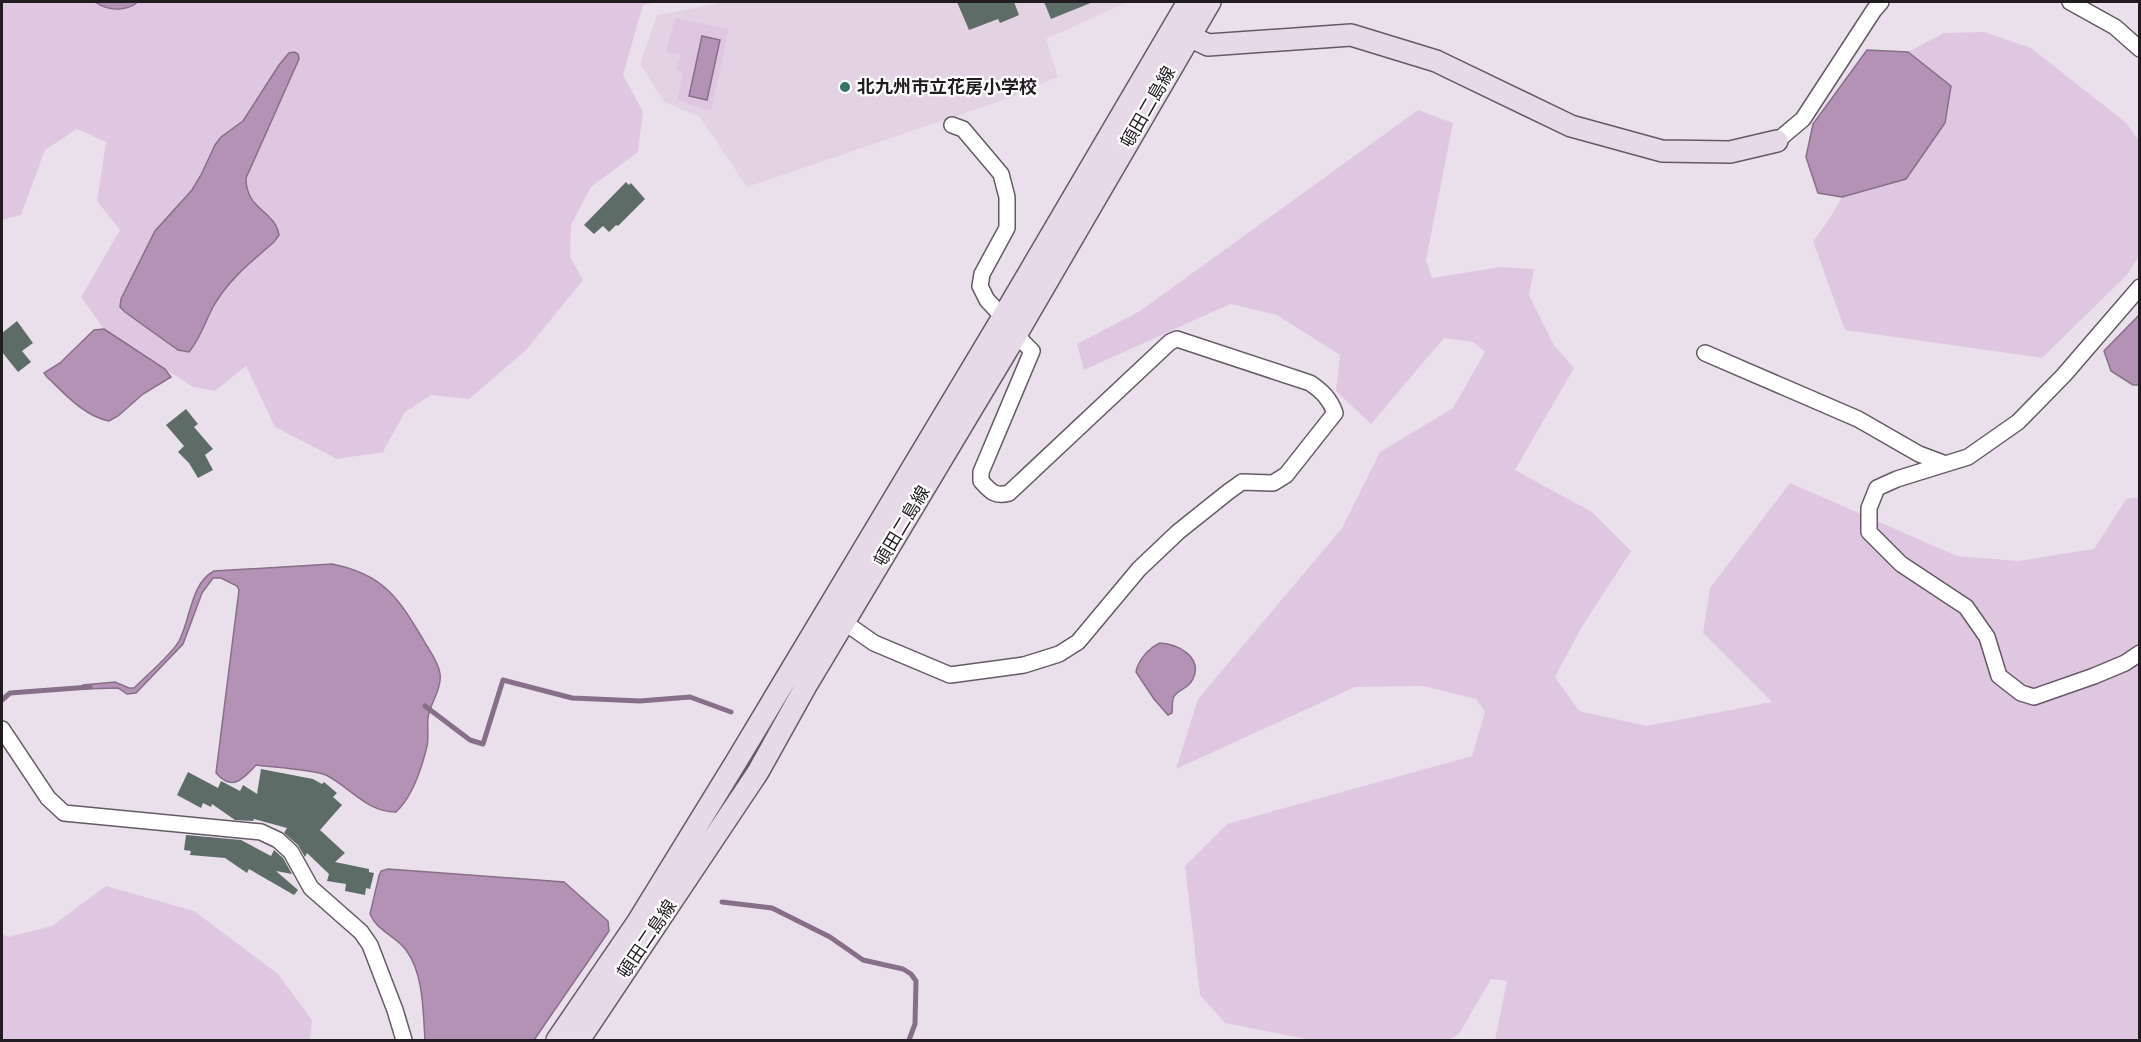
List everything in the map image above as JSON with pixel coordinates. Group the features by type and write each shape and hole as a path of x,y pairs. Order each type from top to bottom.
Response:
{"main road":[{"name":"頓田二島線","path":"579,1041 759,772 844,622 1016,335 1181,32 1188,2"},
{"name":"頓田二島線","path":"558,1041 637,923 1003,317 1181,32 1210,2"},
{"path":"1181,32 1208,45 1351,35 1436,61 1571,126 1662,151 1730,152 1777,141"}],"street":[{"path":"1777,141 1803,119 1881,2"},
{"path":"2078,4 2115,27 2139,49"},
{"path":"844,622 874,643 950,675 1024,665 1059,654 1078,642 1139,569 1228,492 1242,482 1273,483 1286,476 1335,413 1331,402 1321,390 1310,383 1177,339 1170,342 1010,493 995,495 981,481 981,472 1032,351 987,300 980,286 981,274 1006,228 1007,197 1001,174 963,129 952,125"},
{"path":"2139,286 2064,375 2018,422 1968,457 1877,488 1869,507 1869,532 1901,564 1966,607 1987,637 1999,676 2021,693 2034,697 2094,676 2125,663 2139,653"},
{"path":"1705,353 1858,419 1919,454 1943,464"},
{"path":"2,729 48,798 64,813 261,832 278,840 291,852 311,888 361,932 370,945 395,1010 404,1041"}],"shaded area":[{"path":"2,2 95,2 103,7 137,4 138,2 658,2 643,5 623,75 643,112 638,152 591,187 571,225 570,257 583,280 527,349 469,399 431,395 405,412 383,452 337,459 275,427 246,366 215,391 193,387 104,329 81,297 120,230 97,201 106,142 77,129 45,150 21,215 2,220","holes":["298,54 299,59 246,178 246,185 253,201 270,218 274,242 240,272 219,297 189,352 178,350 125,312 120,307 121,299 155,231 192,190 215,145 221,137 243,121 253,105"]},
{"path":"95,2 138,2 122,9 116,9"},
{"name":"北九州市立花房小学校","path":"726,2 1127,2 1046,39 1058,77 1012,97 747,187 700,117 664,102 640,64 657,15"},
{"path":"675,18 729,29 711,111 677,100 683,72 676,70 681,55 666,52"},
{"path":"1984,32 2031,48 2125,122 2139,140 2139,256 2126,276 2042,358 1845,330 1813,241 1842,197 1906,179 1951,86 1908,52 1944,33"},
{"path":"702,36 720,40 707,100 689,96"},
{"path":"1867,50 1908,52 1951,86 1945,123 1906,179 1842,197 1818,193 1806,157 1813,124"},
{"path":"289,53 298,54 299,59 246,178 250,197 272,220 279,235 240,272 219,297 189,352 178,350 125,312 120,307 121,299 155,231 192,190 215,145 221,137 243,121 279,65"},
{"path":"1418,110 1453,123 1426,260 1432,278 1500,267 1534,269 1529,295 1554,345 1574,368 1515,470 1592,512 1631,551 1580,630 1555,677 1579,711 1647,726 1772,702 1703,633 1710,588 1790,483 1957,556 2018,561 2094,549 2126,499 2139,497 2139,1040 1495,1040 1507,981 1491,979 1459,1034 1448,1040 1311,1040 1225,1023 1200,995 1185,866 1227,824 1472,756 1485,712 1476,699 1423,686 1355,687 1176,769 1198,699 1342,528 1380,452 1453,408 1485,352 1473,342 1444,338 1371,424 1336,391 1340,355 1277,315 1230,304 1084,370 1077,344 1140,311"},
{"path":"2139,315 2139,385 2133,385 2111,371 2104,351"},
{"path":"104,329 165,369 171,377 143,394 109,421 83,409 44,373 60,363 94,330"},
{"path":"332,564 365,574 388,590 406,613 434,657 439,670 440,680 429,712 428,743 422,763 412,790 396,812 376,808 335,780 320,773 256,765 242,779 233,783 222,779 216,773 239,590 237,586 221,578 213,578 202,593 183,644 136,693 127,694 118,688 83,689 83,685 115,682 134,688 176,646 200,584 214,571"},
{"path":"1160,643 1181,649 1192,658 1195,664 1193,679 1174,697 1172,713 1168,715 1136,672 1145,655"},
{"path":"388,869 564,882 608,921 609,931 534,1040 425,1040 422,994 412,960 402,945 377,925 370,914 381,871"},
{"path":"106,886 194,911 278,974 312,1020 310,1040 2,1040 2,934 8,937 52,926"}],"building":[{"path":"957,2 1014,2 1019,15 1000,23 998,19 969,30"},
{"path":"1044,2 1093,2 1051,19"},
{"path":"626,182 629,185 631,183 645,199 618,226 616,225 609,232 603,226 594,234 584,225"},
{"path":"17,321 33,343 22,351 31,362 18,372 2,352 2,333"},
{"path":"186,409 198,424 194,427 213,449 205,455 213,470 198,478 189,463 178,452 184,446 166,425"},
{"path":"261,769 313,779 322,784 324,782 337,793 333,797 342,805 320,830 345,853 335,862 369,869 369,872 374,873 370,889 366,888 365,895 345,891 346,884 327,881 329,874 307,853 305,857 298,845 284,833 287,828 254,819 253,821 235,820 212,804 211,807 203,803 201,808 177,795 188,772 218,788 221,781 240,791 243,785 257,794"},
{"path":"186,835 241,840 271,856 274,850 283,858 292,874 276,871 298,890 294,895 249,869 247,873 225,858 190,855 191,851 184,850"}],"waterway":[{"path":"425,706 470,740 483,744 503,680 572,698 640,701 690,697 731,712"},
{"path":"2,700 10,693 90,687"},
{"path":"722,902 772,908 830,937 863,960 903,969 911,974 916,981 915,1024 909,1040"}],"place":[{"name":"北九州市立花房小学校","path":"845,87"}]}
